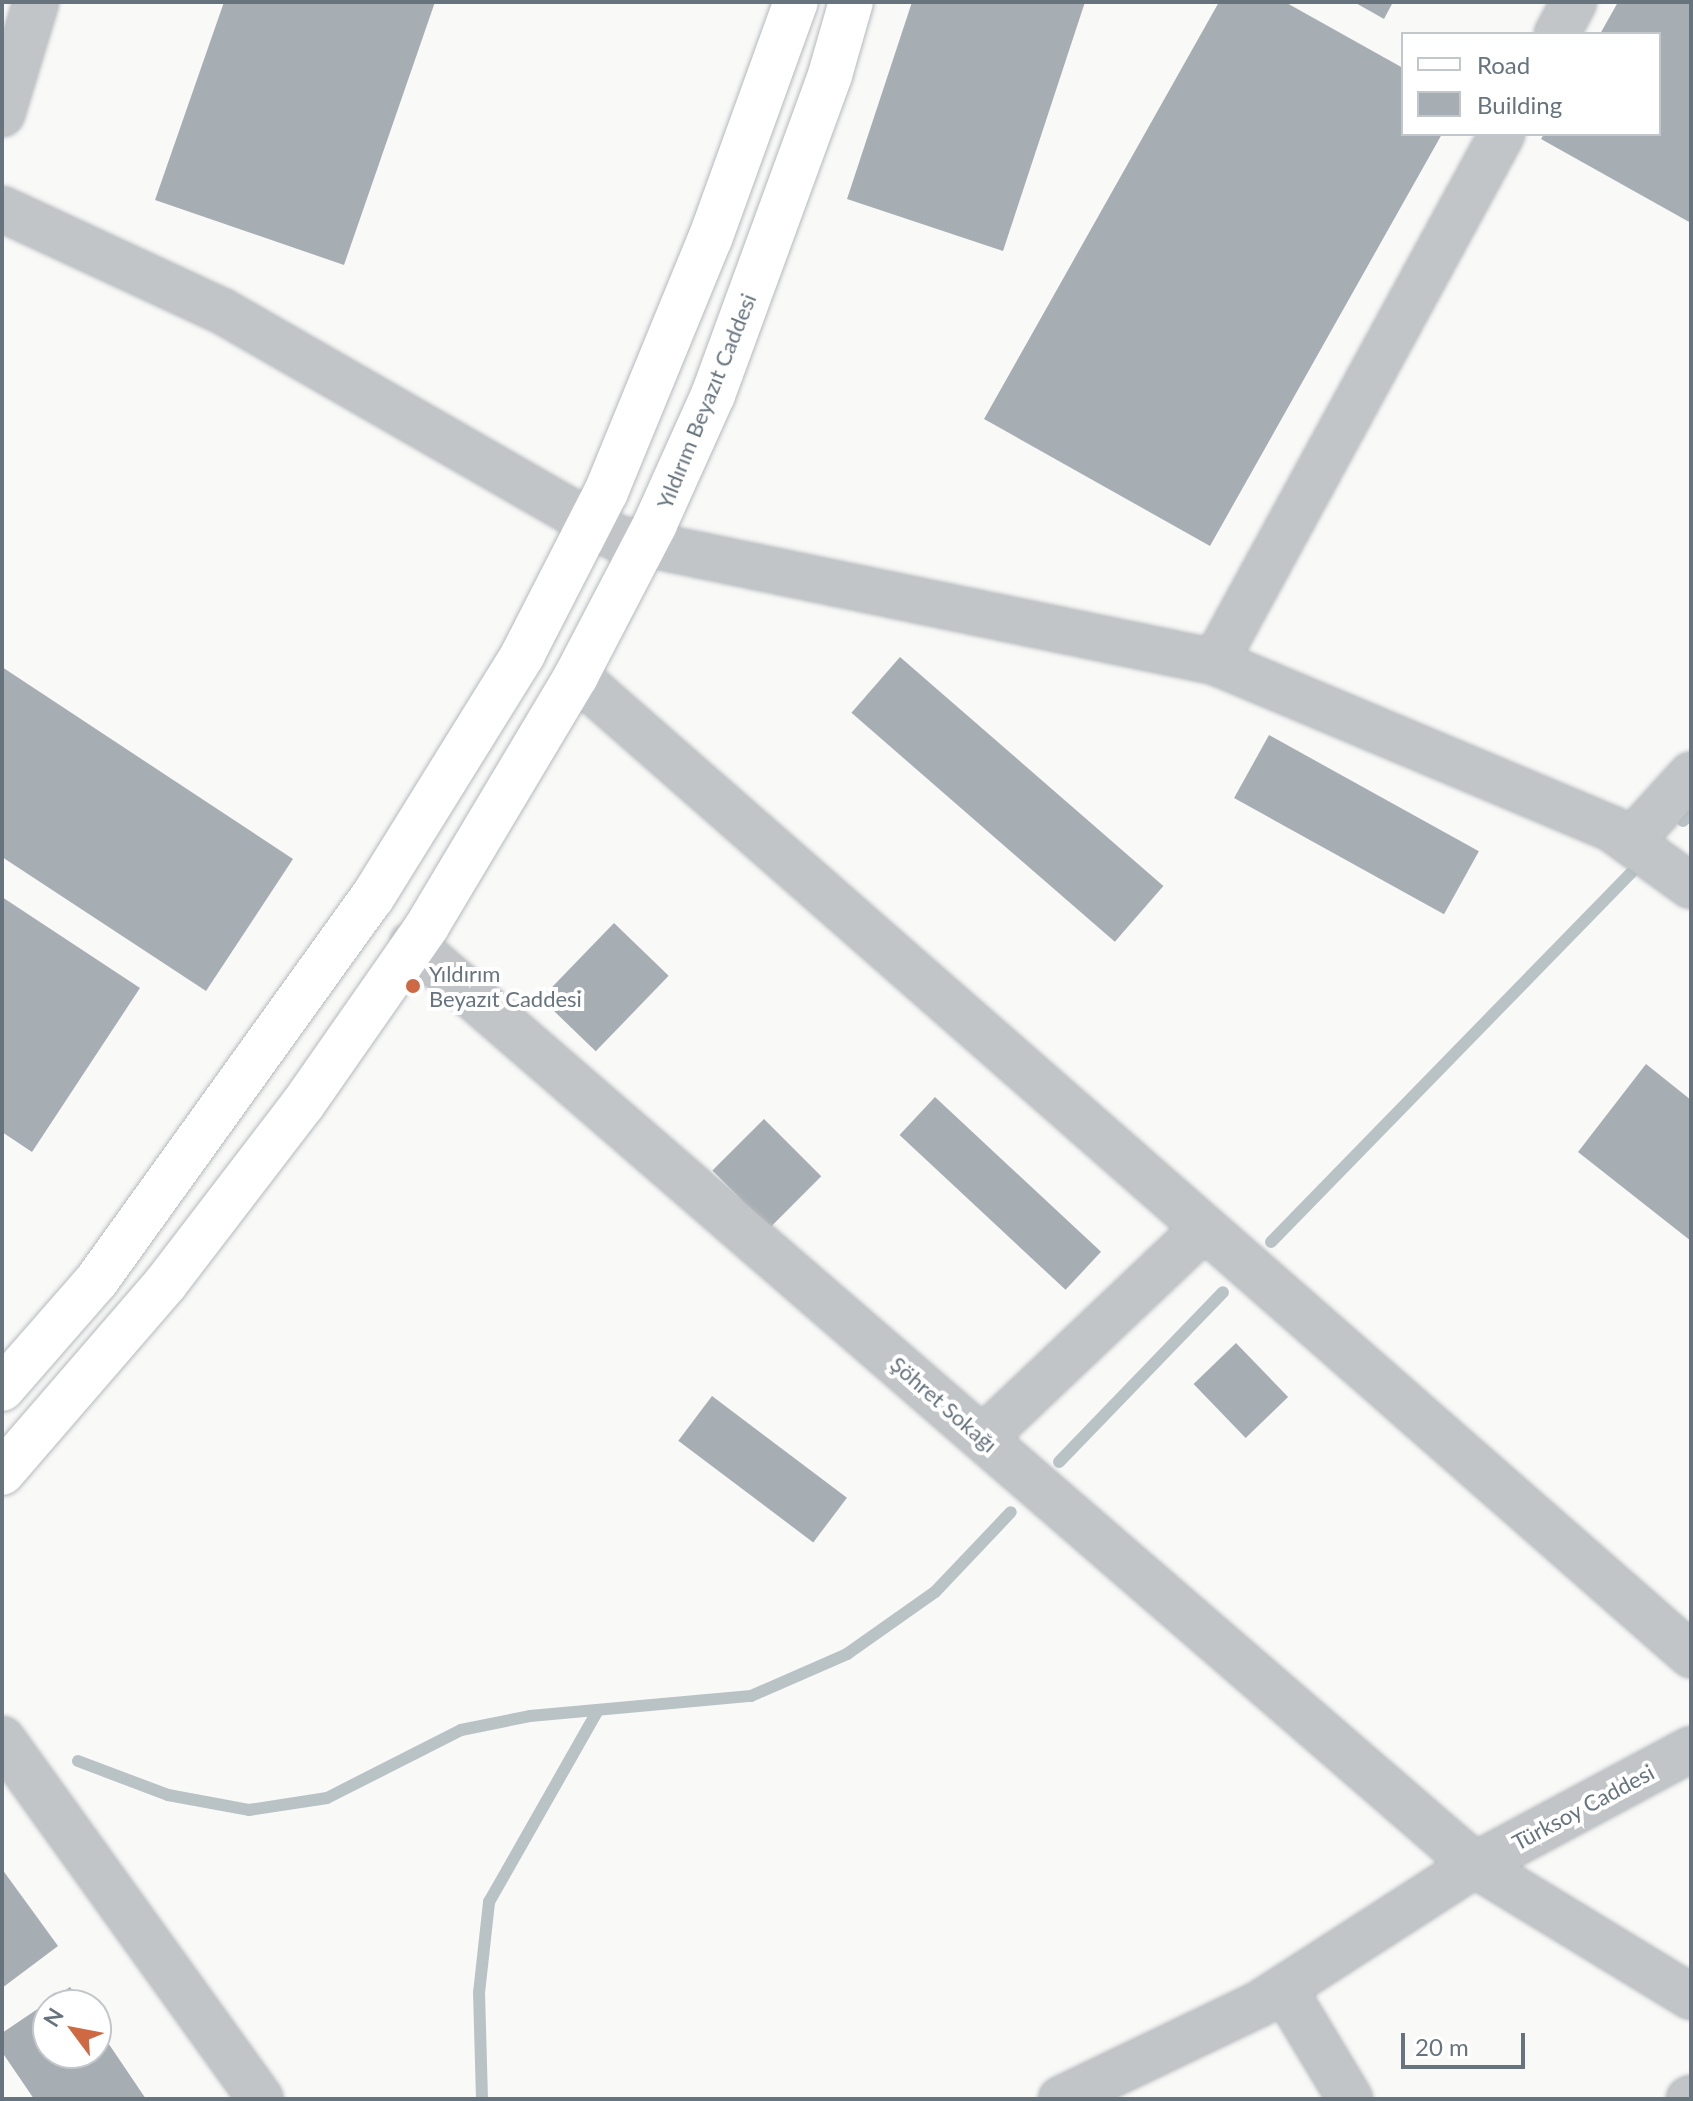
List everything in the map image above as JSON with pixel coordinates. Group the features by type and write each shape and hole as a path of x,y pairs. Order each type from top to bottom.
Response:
{"main road":[{"path":"2,1389 97,1280 372,898 523,654 591,523 710,239 796,2"},
{"name":"Yıldırım Beyazıt Caddesi","path":"2,1473 185,1260 303,1104 412,944 576,676 645,544 713,395 830,75 851,2"}],"street":[{"path":"2,114 36,2"},
{"path":"1558,32 1574,2"},
{"path":"1215,662 1501,136"},
{"path":"2,209 222,311 617,538 1215,662 1612,829 1691,886"},
{"path":"576,676 1691,1655"},
{"path":"1630,842 1691,775"},
{"name":"Şöhret Sokağı","path":"412,944 1475,1865 1691,1997"},
{"path":"983,1438 1203,1229"},
{"path":"2,1739 261,2099"},
{"name":"Türksoy Caddesi","path":"1061,2099 1284,1989 1475,1865 1691,1749"},
{"path":"1284,1989 1350,2099"}],"building":[{"path":"224,2 435,2 344,265 155,200"},
{"path":"912,2 1085,2 1003,251 847,199"},
{"path":"1219,2 1285,2 1401,67 1401,136 1441,136 1210,546 984,419"},
{"path":"1354,2 1393,2 1384,19"},
{"path":"1618,2 1691,2 1691,223 1541,139 1543,136 1661,136 1661,32 1601,32"},
{"path":"900,657 1163,886 1115,942 851,713"},
{"path":"2,667 293,859 206,991 2,857"},
{"path":"1269,735 1479,851 1444,914 1234,798"},
{"path":"2,897 140,988 32,1152 2,1132"},
{"path":"614,923 669,976 596,1051 541,999"},
{"path":"1646,1064 1691,1100 1691,1241 1578,1152"},
{"path":"935,1097 1101,1252 1066,1290 900,1135"},
{"path":"764,1119 821,1176 770,1228 712,1171"},
{"path":"1236,1343 1288,1397 1246,1438 1194,1384"},
{"path":"712,1396 847,1498 813,1542 678,1441"},
{"path":"2,1869 58,1946 2,1988"},
{"path":"32,2013 32,2069 112,2069 112,2049 146,2099 34,2099 2,2052 2,2033"}],"waterway":[{"path":"1683,821 1691,813"},
{"path":"1271,1242 1632,872"},
{"path":"1059,1462 1223,1292"},
{"path":"78,1761 168,1795 249,1810 327,1798 461,1730 530,1716 751,1696 847,1654 935,1592 1011,1512"},
{"path":"482,2099 479,1993 489,1902 597,1712"}],"place":[{"name":"Yıldırım Beyazıt Caddesi","path":"413,986"}]}
